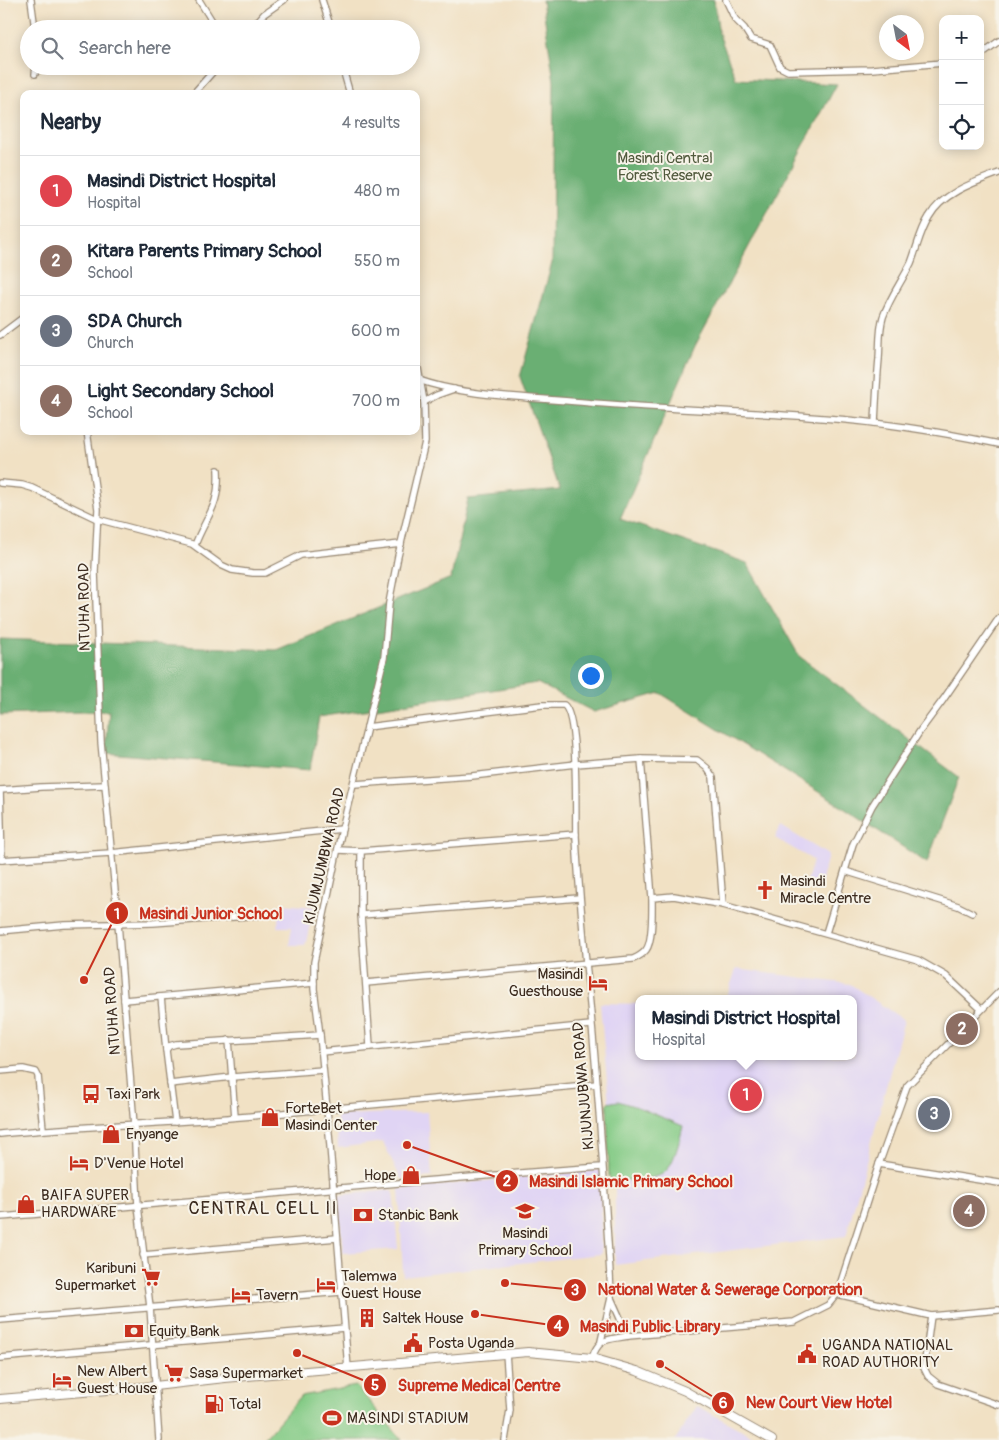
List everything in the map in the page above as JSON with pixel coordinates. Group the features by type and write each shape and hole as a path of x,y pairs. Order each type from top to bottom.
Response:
{"main road":[{"path":"0,1399 528,1352 592,1358 637,1371 685,1391 767,1439"}],"street":[{"path":"31,0 34,20"},
{"path":"199,0 211,20"},
{"path":"259,20 284,0"},
{"path":"322,0 328,20"},
{"path":"726,0 731,13 751,39 770,45 780,67 788,71 872,69 939,63"},
{"path":"984,51 999,41"},
{"path":"197,90 210,75"},
{"path":"345,75 349,90"},
{"path":"875,423 882,321 893,293 917,248 924,226 936,207 949,197 966,187 999,174"},
{"path":"0,335 20,320"},
{"path":"420,380 454,389 520,397 646,408 823,418 875,423 961,436 999,444"},
{"name":"KIJUMJUMBWA ROAD","path":"348,1368 327,1109 314,983 314,962 342,829 384,658 389,603 425,442 424,402 420,384"},
{"path":"424,402 437,394 454,389"},
{"name":"NTUHA ROAD","path":"87,435 97,497 95,556 96,631 105,785 134,1125 138,1206 153,1344 159,1440"},
{"path":"195,545 214,506 219,486 218,470"},
{"path":"0,483 22,484 97,520 188,542 226,568 260,573 272,570 290,559 301,555 402,544"},
{"path":"826,933 854,844 872,806 920,731 999,618"},
{"name":"KIJUNJUBWA ROAD","path":"367,727 542,706 563,705 568,709 576,764 576,834 579,898 597,1084 611,1298 601,1341 596,1347 592,1358"},
{"path":"366,983 585,964 633,959 641,955 648,948 652,921 652,898 641,759"},
{"path":"354,784 472,776 576,764 641,759 697,760 707,768 713,777 723,904"},
{"path":"105,785 41,786 0,790 1,860 111,853 342,829"},
{"path":"338,850 361,851 576,834"},
{"path":"361,851 361,915 370,1046"},
{"path":"845,871 958,906 972,913"},
{"path":"652,898 674,896 723,904 918,960 946,976 982,1009"},
{"path":"361,915 579,898"},
{"path":"0,931 64,925 153,923 261,915"},
{"path":"124,1000 314,983"},
{"path":"601,1341 628,1336 794,1322 828,1305 837,1294 879,1164 907,1086 999,992"},
{"path":"162,997 166,1050 175,1122"},
{"path":"321,1052 591,1025"},
{"path":"166,1050 169,1046 176,1044 320,1035"},
{"path":"229,1040 235,1117"},
{"path":"0,1071 24,1069 36,1072 43,1129"},
{"path":"170,1084 323,1070"},
{"path":"0,1134 43,1129 134,1125 235,1117 597,1084"},
{"path":"879,1164 999,1183"},
{"path":"0,1217 602,1167"},
{"path":"143,1255 337,1238"},
{"path":"0,1320 341,1292"},
{"path":"837,1294 931,1316 999,1310"},
{"path":"611,1298 628,1336"},
{"path":"931,1316 924,1368 928,1376 938,1384 999,1406"},
{"path":"0,1358 344,1328"},
{"path":"504,1440 510,1410 506,1353"}],"shaded area":[{"path":"781,826 828,855 820,887 807,882 813,860 775,838"},
{"path":"282,904 315,907 305,945 289,945 292,927 277,927"},
{"path":"736,969 850,984 904,1020 846,1236 615,1265 615,1170 600,1003 635,1004 635,1060 857,1060 857,995 727,995"},
{"path":"427,1112 432,1177 401,1179 383,1142 338,1148 336,1115"},
{"path":"601,1170 601,1254 403,1276 399,1189"},
{"path":"393,1190 398,1249 343,1253 338,1195"},
{"path":"697,1406 760,1440 675,1440"}],"green space":[{"name":"Masindi Central Forest Reserve","path":"542,0 714,0 719,34 736,79 837,84 695,346 620,519 747,563 799,656 959,777 927,863 833,801 660,693 594,712 537,683 319,717 310,770 106,753 109,711 0,715 0,639 276,650 451,578 468,499 560,490 520,377 552,263 554,81"},
{"path":"618,1101 683,1126 674,1158 664,1173 654,1177 632,1180 613,1181 609,1177 607,1103"},
{"name":"MASINDI STADIUM","path":"356,1386 402,1440 263,1440 301,1396"}],"place":[{"name":"Masindi Miracle Centre","path":"765,890"},
{"name":"Masindi Junior School","path":"84,980"},
{"name":"Masindi Guesthouse","path":"598,983"},
{"name":"Kitara Parents Primary School","path":"962,1029"},
{"name":"Taxi Park","path":"91,1094"},
{"name":"Masindi District Hospital","path":"746,1095"},
{"name":"SDA Church","path":"934,1114"},
{"name":"ForteBet Masindi Center","path":"270,1117"},
{"name":"Enyange","path":"111,1134"},
{"name":"Masindi Islamic Primary School","path":"407,1145"},
{"name":"D'Venue Hotel","path":"79,1163"},
{"name":"Hope","path":"411,1175"},
{"name":"BAIFA SUPER HARDWARE","path":"26,1204"},
{"name":"Masindi Primary School","path":"525,1211"},
{"name":"Light Secondary School","path":"969,1211"},
{"name":"Stanbic Bank","path":"363,1215"},
{"name":"Karibuni Supermarket","path":"151,1277"},
{"name":"National Water & Sewerage Corporation","path":"505,1283"},
{"name":"Talemwa Guest House","path":"326,1285"},
{"name":"Tavern","path":"241,1295"},
{"name":"Masindi Public Library","path":"475,1314"},
{"name":"Saltek House","path":"367,1318"},
{"name":"Equity Bank","path":"134,1331"},
{"name":"Posta Uganda","path":"413,1343"},
{"name":"Supreme Medical Centre","path":"297,1353"},
{"name":"UGANDA NATIONAL ROAD AUTHORITY","path":"807,1354"},
{"name":"New Court View Hotel","path":"660,1364"},
{"name":"Sasa Supermarket","path":"174,1373"},
{"name":"New Albert Guest House","path":"62,1380"},
{"name":"Total","path":"214,1404"},
{"name":"MASINDI STADIUM","path":"332,1418"}],"district":[{"name":"CENTRAL CELL II","path":"263,1208"}]}
